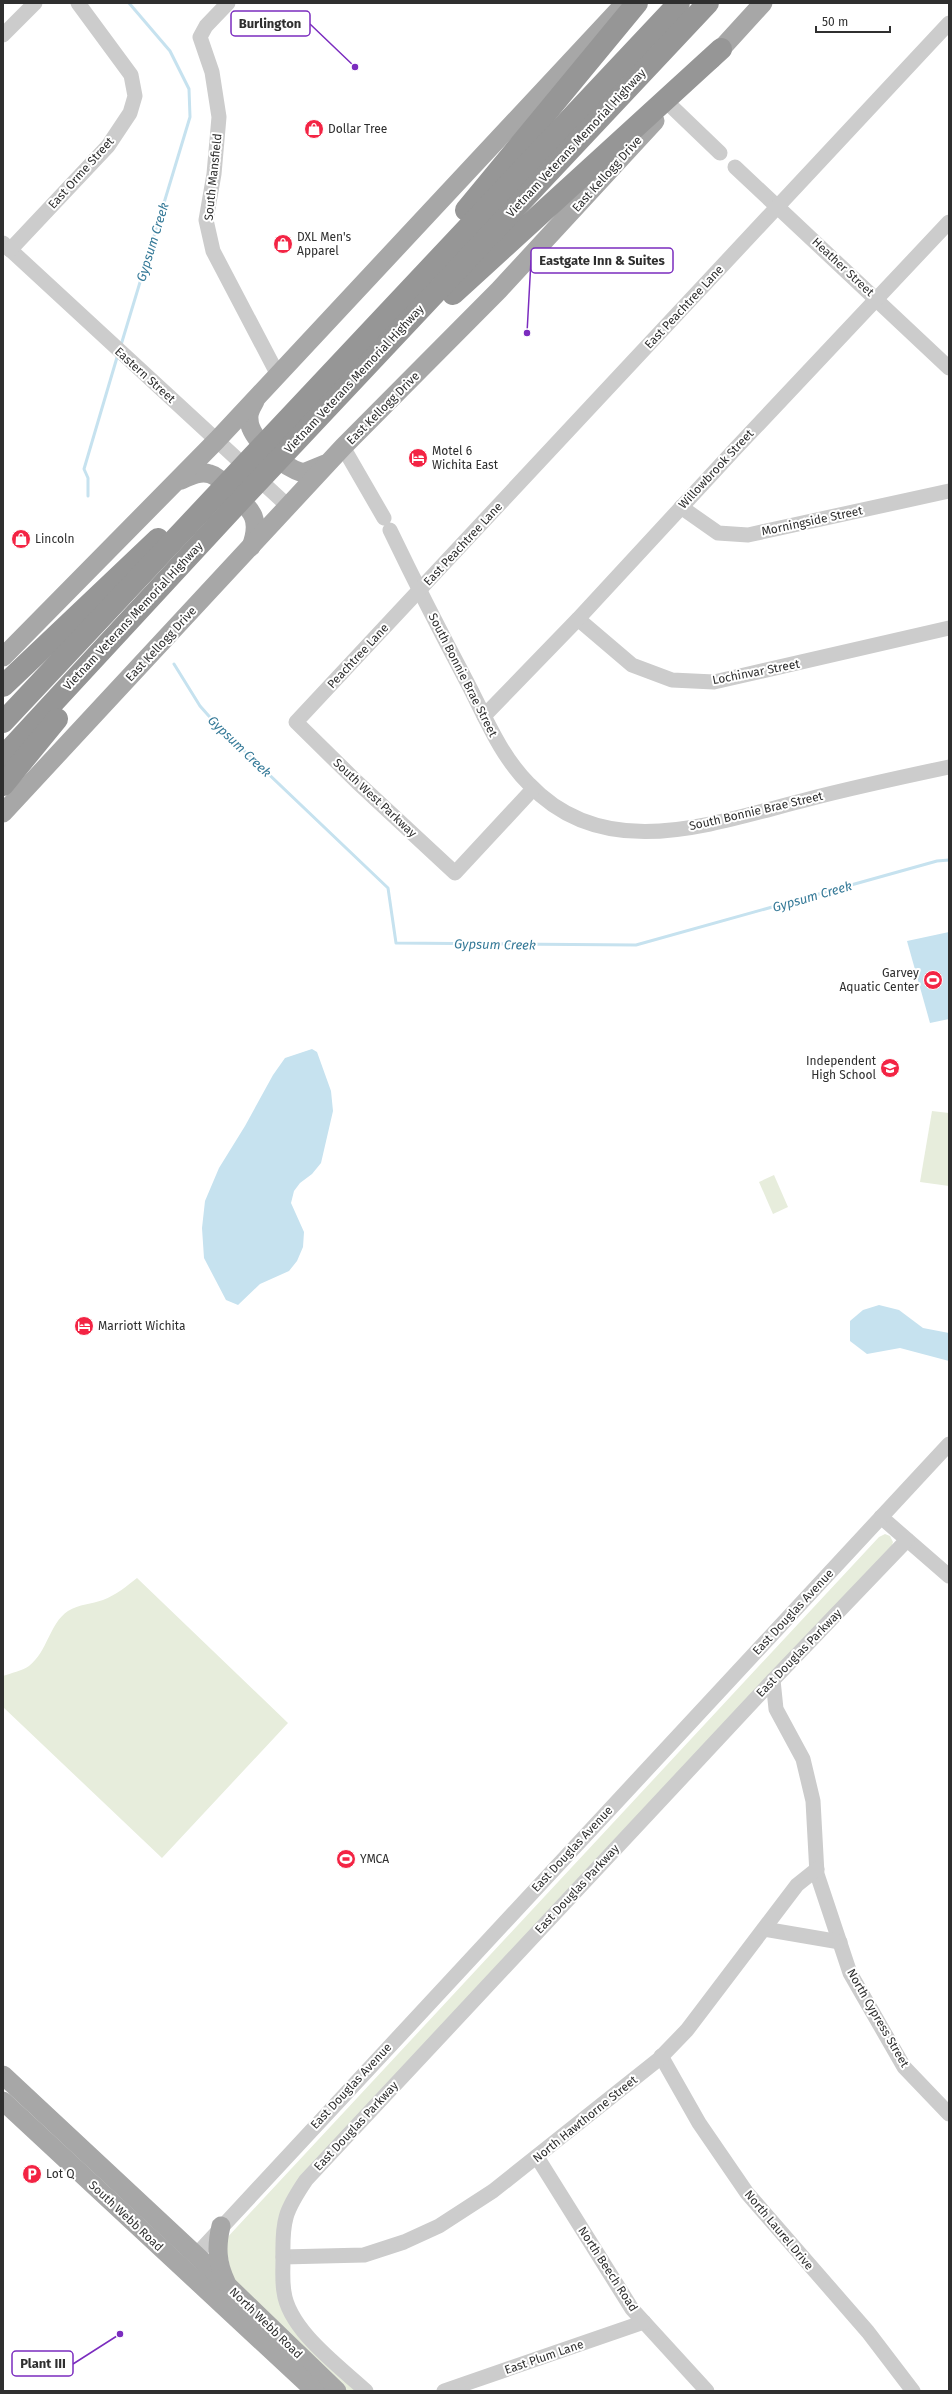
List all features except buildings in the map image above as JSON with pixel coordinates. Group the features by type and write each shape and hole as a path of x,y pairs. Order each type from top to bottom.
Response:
{"highway":[{"path":"341,362 637,3"},
{"name":"Vietnam Veterans Memorial Highway","path":"3,722 283,434 301,406 341,362 679,3"},
{"name":"Vietnam Veterans Memorial Highway","path":"283,434 326,410 708,3"},
{"path":"326,410 721,49"},
{"path":"3,686 212,507"},
{"name":"Vietnam Veterans Memorial Highway","path":"3,757 202,541 212,507"},
{"path":"3,785 202,541"}],"main road":[{"path":"3,657 217,440 625,3"},
{"name":"East Kellogg Drive","path":"3,813 289,507 342,447 499,290 763,3"},
{"path":"256,398 249,413 252,431 281,462 303,473 330,462"},
{"path":"178,481 202,473 218,478 249,508 254,516 255,535 251,547"},
{"name":"South Webb Road","path":"3,2075 196,2255"},
{"name":"South Webb Road","path":"3,2101 196,2281"},
{"path":"221,2226 217,2249 218,2261 227,2285"},
{"path":"162,2249 188,2256 196,2255 193,2272 196,2281"},
{"name":"North Webb Road","path":"196,2255 337,2391"},
{"name":"North Webb Road","path":"196,2281 315,2391"}],"street":[{"path":"3,35 35,3"},
{"name":"East Orme Street","path":"7,246 108,146 130,113 135,96 132,75 78,3"},
{"name":"South Mansfield","path":"228,3 206,26 200,38 212,72 219,118 214,174 206,220 212,251 278,375"},
{"name":"East Peachtree Lane","path":"419,591 949,23"},
{"path":"670,105 720,152"},
{"name":"Heather Street","path":"735,167 949,368"},
{"name":"Willowbrook Street","path":"484,716 578,620 681,507 949,222"},
{"name":"Eastern Street","path":"7,246 101,335 289,507"},
{"name":"South Bonnie Brae Street","path":"342,447 387,524 419,591 504,755 533,789 544,799 574,818 607,830 647,833 703,826 829,793 949,767"},
{"name":"Morningside Street","path":"681,507 718,533 748,535 949,490"},
{"name":"Peachtree Lane","path":"296,722 419,591"},
{"name":"Lochinvar Street","path":"578,620 632,665 672,680 714,682 949,628"},
{"name":"South West Parkway","path":"296,722 357,782 456,872 533,789"},
{"name":"East Douglas Avenue","path":"196,2255 221,2226 949,1444"},
{"path":"881,1517 949,1576"},
{"name":"East Douglas Parkway","path":"366,2391 315,2344 293,2318 284,2293 282,2235 289,2205 306,2180 773,1680 907,1540"},
{"name":"North Cypress Street","path":"773,1680 776,1709 803,1758 813,1801 817,1869 850,1973 904,2066 949,2114"},
{"name":"North Hawthorne Street","path":"283,2257 364,2255 404,2242 439,2226 493,2190 537,2157 661,2056 687,2030 798,1886 817,1869"},
{"path":"764,1929 840,1942"},
{"name":"North Laurel Drive","path":"661,2056 699,2123 747,2193 868,2332 913,2391"},
{"name":"North Beech Road","path":"537,2157 632,2309 707,2391"},
{"name":"East Plum Lane","path":"444,2391 644,2322"}],"green space":[{"path":"932,1111 949,1113 949,1186 920,1182"},
{"path":"774,1175 788,1207 773,1214 759,1182"},
{"path":"885,1534 890,1536 893,1542 891,1548 293,2190 283,2303 359,2391 345,2391 233,2280 224,2241 879,1537"},
{"path":"137,1578 288,1723 162,1858 3,1707 3,1676 26,1668 35,1660 52,1630 62,1616 68,1611 77,1607 108,1598"}],"water":[{"name":"Garvey Aquatic Center","path":"949,932 949,1019 930,1023 907,941"},
{"path":"312,1049 317,1052 331,1091 333,1111 321,1163 312,1174 300,1183 294,1191 291,1203 304,1232 303,1247 297,1261 289,1271 260,1284 238,1305 226,1300 204,1258 202,1228 205,1201 219,1168 245,1126 273,1075 285,1058"},
{"path":"879,1305 899,1310 923,1328 949,1333 949,1361 900,1348 867,1354 850,1341 850,1321 863,1310"}],"waterway":[{"name":"Gypsum Creek","path":"121,345 190,117 189,89 170,51 129,3"},
{"name":"Gypsum Creek","path":"88,496 88,478 84,469 118,354"},
{"name":"Gypsum Creek","path":"174,664 200,706 216,724 388,888 396,943 636,945 937,861 949,860"}],"place":[{"name":"Burlington","path":"355,67"},
{"name":"Dollar Tree","path":"314,129"},
{"name":"DXL Men's Apparel","path":"283,244"},
{"name":"Eastgate Inn & Suites","path":"527,333"},
{"name":"Motel 6 Wichita East","path":"418,458"},
{"name":"Lincoln","path":"21,539"},
{"name":"Garvey Aquatic Center","path":"933,980"},
{"name":"Independent High School","path":"890,1068"},
{"name":"Marriott Wichita","path":"84,1326"},
{"name":"YMCA","path":"346,1859"},
{"name":"Lot Q","path":"32,2174"},
{"name":"Plant III","path":"120,2334"}]}
